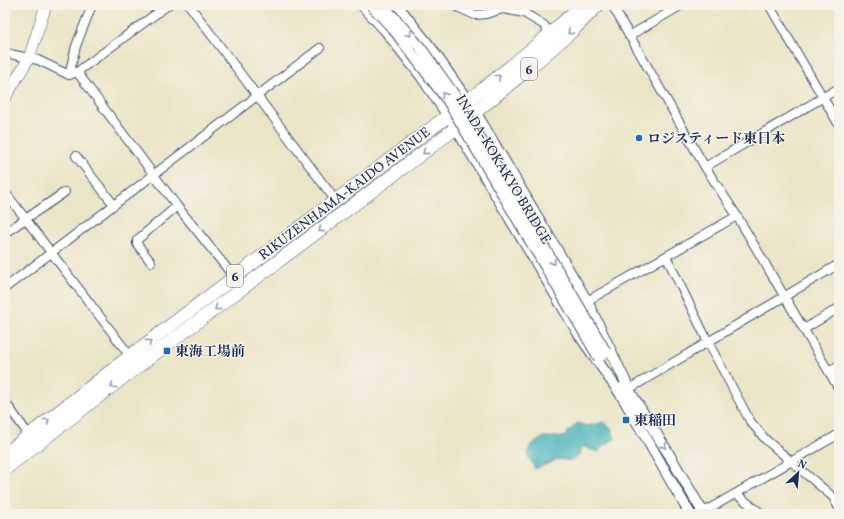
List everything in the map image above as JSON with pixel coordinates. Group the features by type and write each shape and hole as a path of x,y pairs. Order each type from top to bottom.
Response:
{"highway":[{"name":"RIKUZENHAMA-KAIDO AVENUE","path":"5,454 130,356 468,101 550,34 582,5"},
{"name":"RIKUZENHAMA-KAIDO AVENUE","path":"5,469 121,379 476,113 572,31 598,5"}],"main road":[{"path":"5,98 29,58 46,5"}],"street":[{"path":"69,75 76,46 92,5"},
{"path":"5,53 38,60 69,75 77,72 168,5"},
{"path":"189,5 336,201"},
{"path":"362,5 385,30 421,76 448,116 580,336 668,451 702,514 839,434"},
{"name":"INADA-KOKAKYO BRIDGE","path":"371,5 394,30 448,101 603,355"},
{"name":"INADA-KOKAKYO BRIDGE","path":"383,5 420,47 455,96 603,355"},
{"path":"397,5 430,48 476,113 587,301 625,393"},
{"path":"453,5 475,15 486,14 503,9 524,14 544,25 550,34"},
{"path":"612,5 705,167 737,216 839,389"},
{"path":"629,36 682,5"},
{"path":"769,5 839,125"},
{"path":"5,288 320,48"},
{"path":"77,72 177,206 234,277"},
{"path":"705,167 839,88"},
{"path":"76,156 114,205"},
{"path":"5,192 130,356"},
{"path":"5,232 65,192"},
{"path":"151,262 137,244 138,240 177,206"},
{"path":"587,301 737,216"},
{"path":"666,256 708,342 750,421 766,440 832,497 839,508"},
{"path":"625,393 839,264"},
{"path":"804,329 839,308"},
{"path":"603,355 690,514"},
{"path":"829,371 839,365"},
{"path":"5,402 29,435"},
{"path":"736,494 762,514"}],"water":[{"path":"604,422 612,429 615,439 606,444 598,452 581,446 579,455 571,461 559,459 535,469 528,456 530,446 544,437 563,437 577,423 587,426"}],"place":[{"name":"ロジスティード東日本","path":"639,138"},
{"name":"東海工場前","path":"167,351"},
{"name":"東稲田","path":"626,420"}]}
